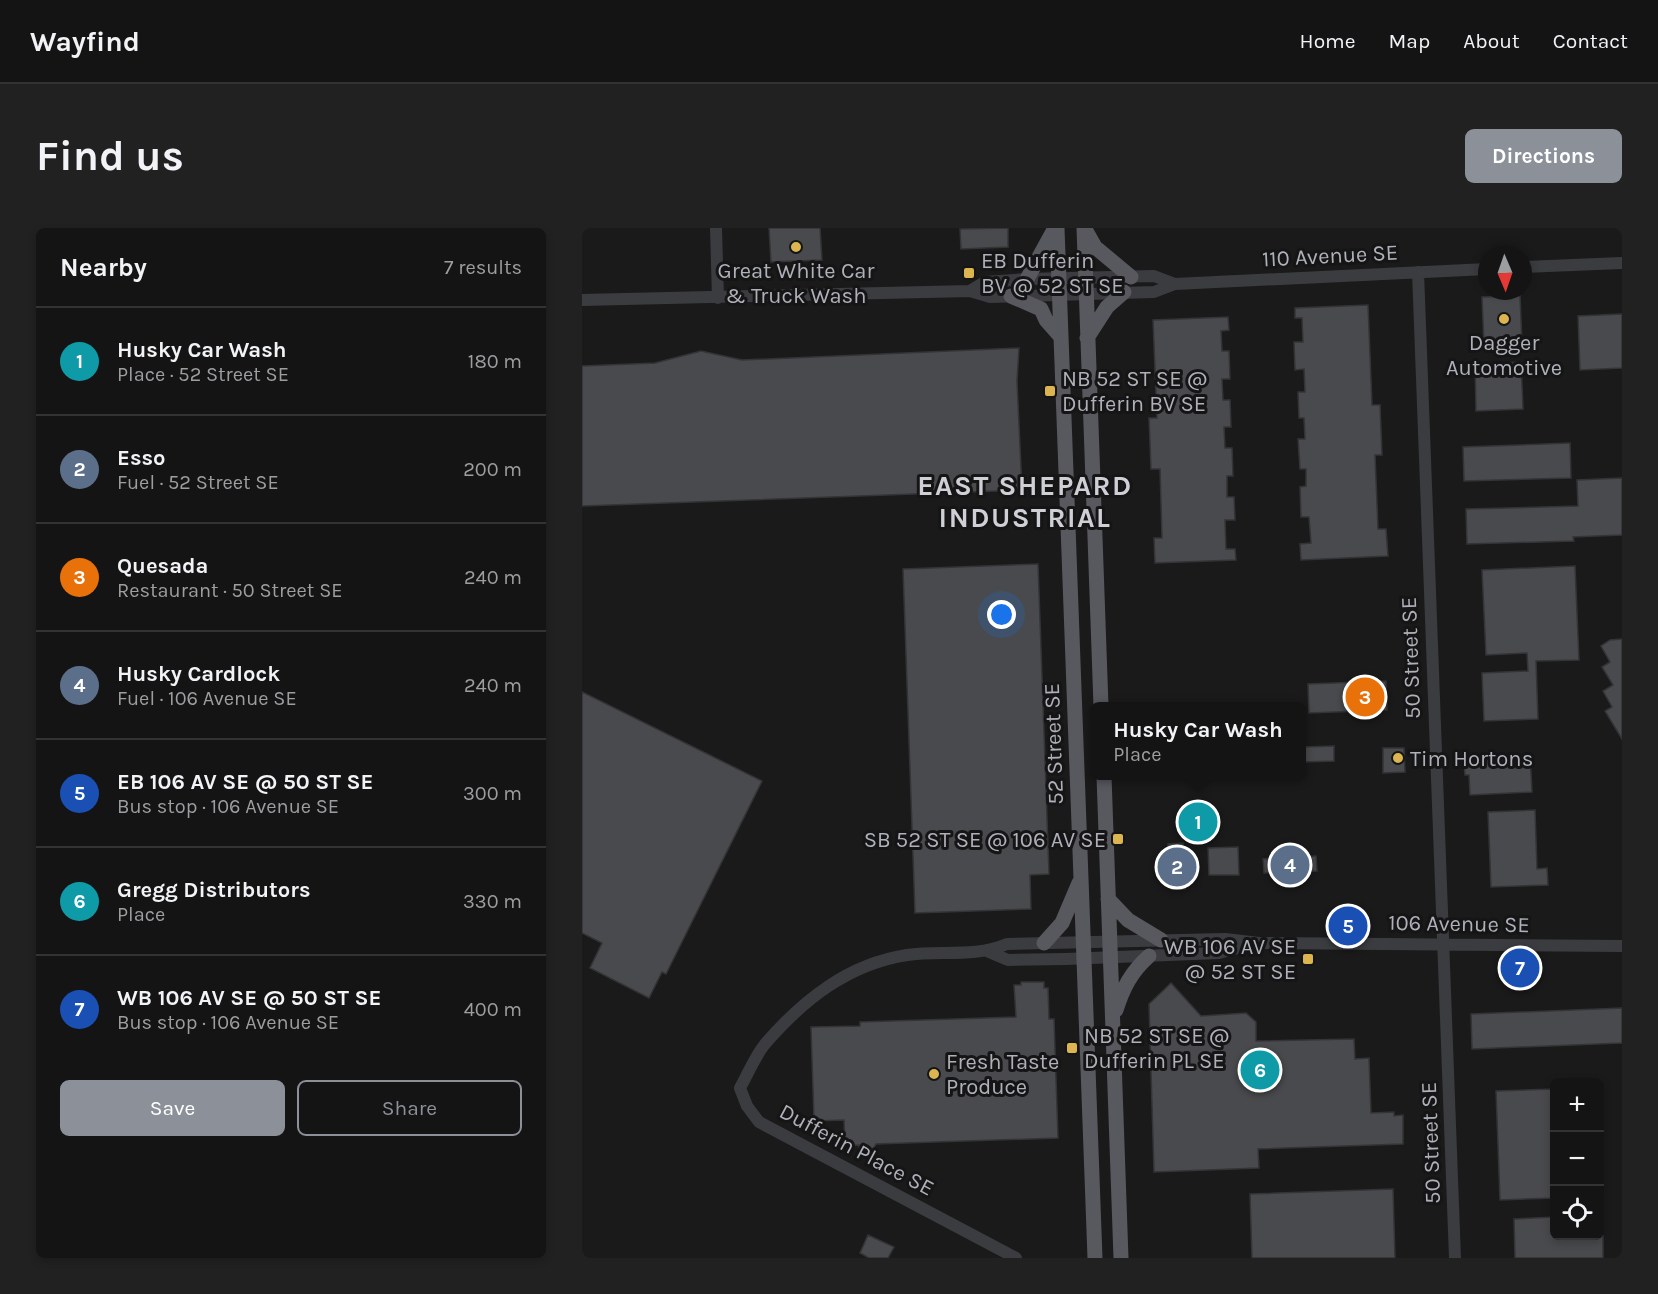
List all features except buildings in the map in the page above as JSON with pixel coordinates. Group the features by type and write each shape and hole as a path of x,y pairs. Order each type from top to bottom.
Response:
{"main road":[{"path":"1027,279 1056,228"},
{"name":"52 Street SE","path":"1056,228 1095,1258"},
{"path":"1084,228 1095,247 1131,277"},
{"path":"1084,228 1101,702"},
{"path":"1087,338 1107,307 1124,292"},
{"path":"1011,296 1041,309 1046,320 1061,337"},
{"path":"1104,780 1121,1258"},
{"path":"1044,943 1062,924 1081,877"},
{"path":"1108,899 1128,920 1161,940"},
{"path":"1113,1022 1124,986 1138,966 1149,956"}],"street":[{"path":"716,228 718,298"},
{"path":"1532,267 1622,263"},
{"name":"110 Avenue SE","path":"1059,286 1086,294 1154,292 1175,284 1478,269"},
{"name":"50 Street SE","path":"1418,272 1455,1258"},
{"name":"110 Avenue SE","path":"1059,286 1086,278 1154,276 1175,284"},
{"path":"970,291 985,282 1027,279 1059,286"},
{"path":"582,300 970,291 990,297 1011,296 1059,286"},
{"name":"106 Avenue SE","path":"1084,959 1110,950 1161,940 1225,939 1259,943 1622,946"},
{"name":"106 Avenue SE","path":"1083,943 1149,956 1219,953 1259,943"},
{"name":"Dufferin Place SE","path":"1016,1258 759,1122 747,1106 740,1088 764,1045 821,989 848,974 906,955 989,952 1006,944 1083,943"},
{"name":"Dufferin Place SE","path":"989,952 1008,960 1084,959"}],"place":[{"name":"Great White Car & Truck Wash","path":"796,247"},
{"name":"EB Dufferin BV @ 52 ST SE","path":"969,273"},
{"name":"Dagger Automotive","path":"1504,319"},
{"name":"NB 52 ST SE @ Dufferin BV SE","path":"1050,391"},
{"name":"Quesada","path":"1365,697"},
{"name":"Tim Hortons","path":"1398,758"},
{"name":"Husky Car Wash","path":"1198,822"},
{"name":"SB 52 ST SE @ 106 AV SE","path":"1118,839"},
{"name":"Husky Cardlock","path":"1290,865"},
{"name":"Esso","path":"1177,867"},
{"name":"EB 106 AV SE @ 50 ST SE","path":"1348,926"},
{"name":"WB 106 AV SE @ 52 ST SE","path":"1308,959"},
{"name":"WB 106 AV SE @ 50 ST SE","path":"1520,968"},
{"name":"NB 52 ST SE @ Dufferin PL SE","path":"1072,1048"},
{"name":"Gregg Distributors","path":"1260,1070"},
{"name":"Fresh Taste Produce","path":"934,1074"}],"district":[{"name":"EAST SHEPARD INDUSTRIAL","path":"1025,501"}]}
